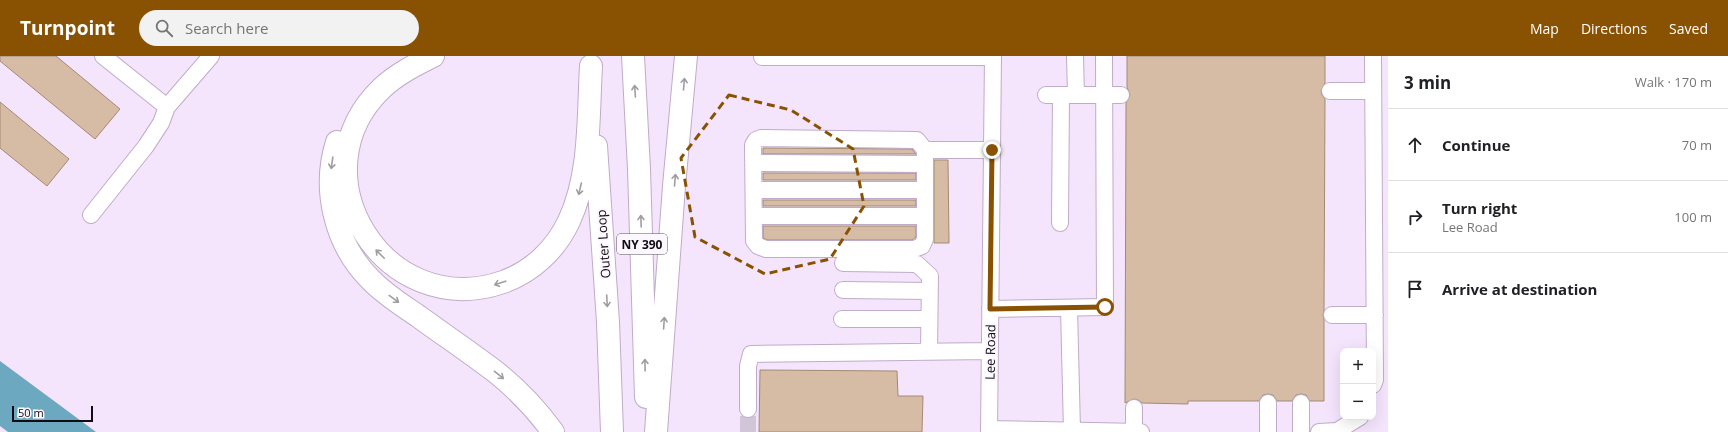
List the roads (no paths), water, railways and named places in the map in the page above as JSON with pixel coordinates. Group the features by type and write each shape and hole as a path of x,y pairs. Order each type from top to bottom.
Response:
{"highway":[{"path":"409,56 386,71 366,90 350,112 338,138 332,161 330,183 334,212 342,236 357,264 375,284 506,381 530,404 553,432"},
{"path":"433,56 396,76 382,88 367,106 358,122 350,144 347,160 347,182 351,202 359,224 371,244 384,258 399,270 417,279 436,286 454,288 483,287 496,284 518,275 534,265 548,253 563,234 574,208 584,172 590,61"},
{"name":"NY 390","path":"632,56 639,169 647,432"},
{"path":"656,432 686,56"},
{"name":"Outer Loop","path":"590,61 606,282 612,432"}],"street":[{"path":"103,56 167,107"},
{"path":"91,215 146,146 161,123 167,107 211,56"},
{"path":"1060,223 1061,95 1076,56"},
{"path":"990,309 1105,307 1104,56"},
{"path":"1373,56 1374,348"},
{"path":"762,57 993,57"},
{"name":"Lee Road","path":"989,430 993,57"},
{"path":"1330,91 1373,91"},
{"path":"1061,95 1121,95"},
{"path":"762,138 917,140 925,157 925,239 922,246 914,249 766,249 758,246 754,241 754,163 753,144 756,140 762,138"},
{"path":"754,163 925,157 992,150"},
{"path":"754,190 925,190"},
{"path":"754,216 925,216"},
{"path":"843,263 916,264 930,276 929,352"},
{"path":"843,290 930,291"},
{"path":"1069,308 1070,431"},
{"path":"1332,315 1374,315"},
{"path":"842,319 929,319"},
{"path":"748,410 748,366 751,354 990,351"},
{"path":"1268,403 1268,432"},
{"path":"1301,403 1301,432"},
{"path":"1134,408 1134,432"},
{"path":"1318,432 1337,431 1355,420"},
{"path":"989,430 1141,432"}],"water":[{"path":"0,361 96,432 8,432 0,426"}],"tunnel":[{"path":"748,409 748,432"}]}
